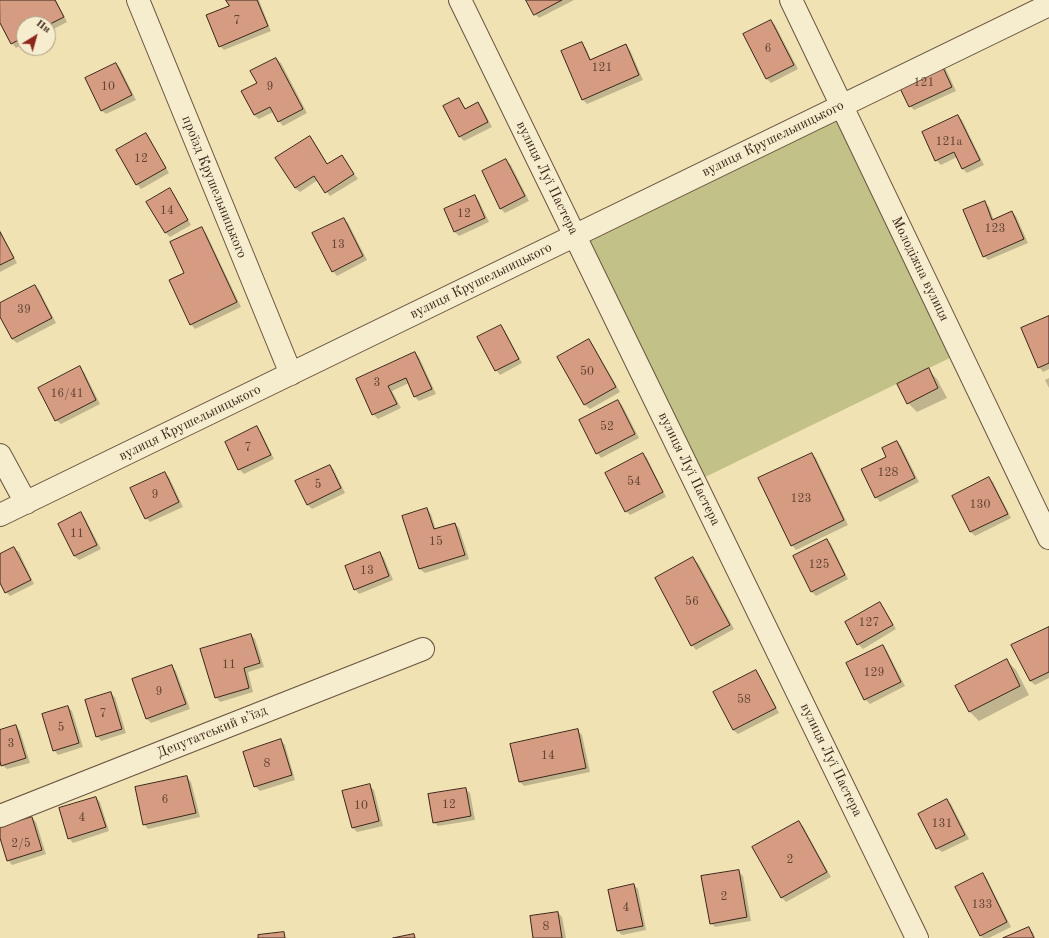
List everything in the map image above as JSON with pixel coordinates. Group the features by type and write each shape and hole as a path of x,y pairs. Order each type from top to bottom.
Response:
{"street":[{"name":"проїзд Крушельницького","path":"138,0 291,374"},
{"name":"вулиця Луї Пастера","path":"460,0 917,938"},
{"name":"Молодіжна вулиця","path":"791,0 1049,538"},
{"name":"вулиця Крушельницького","path":"0,515 1049,5"},
{"path":"0,455 26,503"},
{"name":"Депутатський в’їзд","path":"0,816 423,648"}],"shaded area":[{"path":"838,107 960,353 695,482 575,235"}],"building":[{"path":"0,0 55,0 64,17 56,21 56,16 16,16 16,41 11,44 0,23"},
{"path":"226,0 257,0 268,26 219,47 206,15 229,6"},
{"path":"526,0 562,0 534,15"},
{"path":"771,20 794,65 766,79 743,34"},
{"path":"582,42 590,60 626,44 639,75 582,100 561,51"},
{"path":"276,58 303,109 278,122 270,107 254,115 241,91 257,83 250,71"},
{"path":"939,59 952,87 909,107 896,80"},
{"path":"116,63 132,95 101,111 85,78"},
{"path":"459,98 465,109 478,102 488,122 459,137 443,106"},
{"path":"958,115 980,160 962,169 954,152 935,161 922,132"},
{"path":"146,133 166,168 136,185 116,150"},
{"path":"310,136 327,164 342,155 354,174 325,193 314,176 295,188 275,158"},
{"path":"506,159 525,196 500,209 482,171"},
{"path":"170,188 188,220 165,233 146,202"},
{"path":"475,195 485,218 454,232 444,209"},
{"path":"985,201 992,220 1012,211 1024,239 983,257 963,210"},
{"path":"344,218 363,256 332,272 312,233"},
{"path":"202,227 237,302 190,325 169,280 184,273 170,242"},
{"path":"0,232 14,258 0,265"},
{"path":"35,285 52,318 12,339 0,317 0,303"},
{"path":"1049,316 1049,363 1038,368 1021,328"},
{"path":"501,325 519,359 495,371 477,337"},
{"path":"589,339 616,387 584,405 557,357"},
{"path":"415,352 432,389 414,397 406,378 388,386 397,404 372,415 356,379"},
{"path":"80,366 96,400 55,421 38,388"},
{"path":"929,368 938,388 907,404 897,384"},
{"path":"618,400 635,434 596,454 579,420"},
{"path":"257,426 271,455 238,470 225,442"},
{"path":"897,441 915,478 875,498 861,469 886,457 882,448"},
{"path":"643,453 663,492 625,512 605,473"},
{"path":"812,453 844,520 791,546 758,478"},
{"path":"330,465 341,488 307,505 295,481"},
{"path":"165,472 179,502 145,519 130,488"},
{"path":"989,477 1008,514 970,532 952,496"},
{"path":"427,508 434,529 455,523 465,555 419,569 402,516"},
{"path":"81,512 97,545 74,556 58,524"},
{"path":"827,539 845,575 811,592 793,556"},
{"path":"14,547 31,580 5,593 0,583 0,554"},
{"path":"380,552 389,576 354,590 345,566"},
{"path":"693,557 730,625 691,646 655,578"},
{"path":"880,602 893,625 857,645 845,622"},
{"path":"1049,627 1049,672 1030,681 1011,645"},
{"path":"251,634 260,663 244,668 249,688 215,698 200,649"},
{"path":"883,645 901,682 864,700 846,663"},
{"path":"1007,659 1020,686 969,712 955,686"},
{"path":"172,665 186,704 146,719 132,679"},
{"path":"756,670 776,708 733,730 713,692"},
{"path":"111,692 122,729 96,737 85,700"},
{"path":"68,706 79,743 53,751 42,714"},
{"path":"16,725 26,758 1,766 0,730"},
{"path":"578,729 586,768 519,782 510,744"},
{"path":"281,739 292,775 254,787 243,752"},
{"path":"187,776 196,813 143,825 135,787"},
{"path":"370,784 379,821 352,828 342,791"},
{"path":"466,788 471,816 433,823 428,794"},
{"path":"96,797 106,827 68,839 59,808"},
{"path":"947,799 965,835 936,849 918,814"},
{"path":"32,817 42,850 7,861 0,838 0,827"},
{"path":"799,821 827,872 781,898 752,847"},
{"path":"739,870 747,917 710,924 701,876"},
{"path":"983,873 1007,922 980,936 955,887"},
{"path":"634,884 643,926 617,931 608,890"},
{"path":"558,912 562,938 533,938 530,916"},
{"path":"1029,927 1034,938 1003,938"},
{"path":"284,932 285,938 258,938 258,935"},
{"path":"414,934 415,938 393,938"}]}
